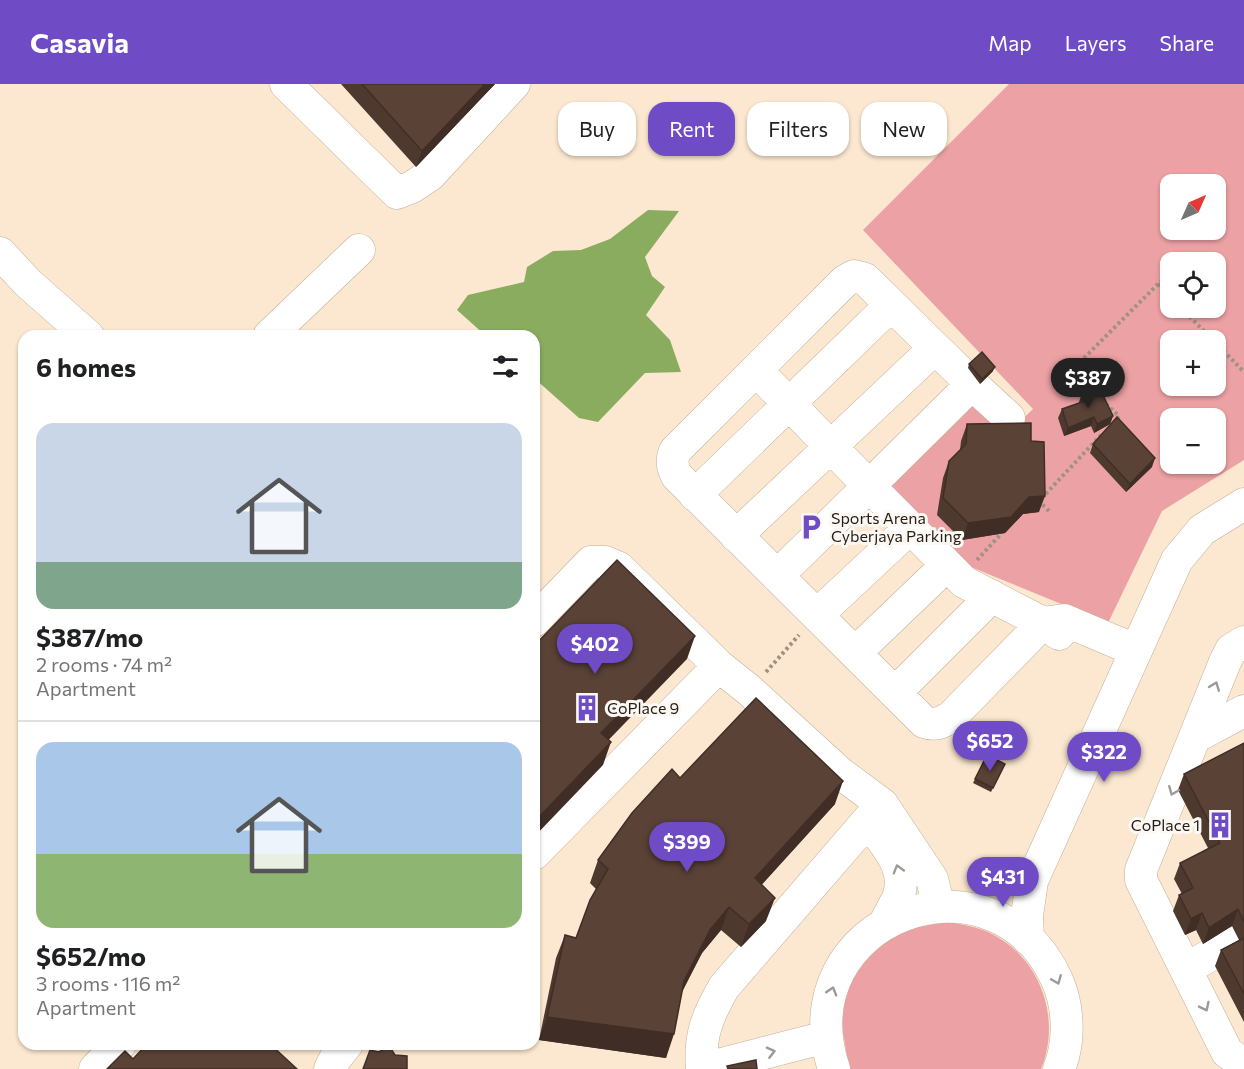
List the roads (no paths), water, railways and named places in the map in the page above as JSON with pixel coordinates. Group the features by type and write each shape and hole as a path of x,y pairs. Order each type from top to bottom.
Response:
{"street":[{"path":"286,84 397,193 412,187 430,175 514,84"},
{"path":"275,330 359,250"},
{"path":"0,253 28,283 81,330"},
{"path":"1009,418 865,279 854,276 845,281 675,450 672,459 673,468 677,477 736,536 924,722 931,725 939,724 951,717 1043,622"},
{"path":"695,495 891,305"},
{"path":"736,536 935,348"},
{"path":"756,370 910,528 959,566 964,582 1043,622 1059,634 1131,658"},
{"path":"777,576 972,384"},
{"path":"996,917 1022,894 1032,880 1177,560 1202,530 1244,504"},
{"path":"817,615 910,528"},
{"path":"540,615 591,562 605,562 619,568 719,666 750,690 840,773 874,812 911,844 932,879 939,907"},
{"path":"855,653 959,566"},
{"path":"895,693 992,596"},
{"path":"1244,642 1231,650 1224,662 1141,870 1141,879 1227,1052 1244,1065"},
{"path":"540,848 719,666"},
{"path":"1195,737 1244,711"},
{"path":"874,812 901,873 901,885 897,899 885,923"},
{"path":"702,1069 700,1049 703,1032 711,1009 724,987 874,812"},
{"path":"1028,939 1027,916 1032,880"},
{"path":"834,1069 826,1037 828,1004 839,972 851,953 866,936 902,914 920,909 959,907 996,917 1013,927 1041,953 1052,969 1065,1005 1066,1043 1059,1069"},
{"path":"1186,969 1244,936"},
{"path":"717,1069 722,1064 826,1037"},
{"path":"95,1069 114,1050"},
{"path":"330,1069 342,1050"}],"place":[{"name":"Sports Arena Cyberjaya Parking","path":"811,527"},
{"name":"CoPlace 9","path":"587,708"},
{"name":"CoPlace 1","path":"1220,825"}]}
